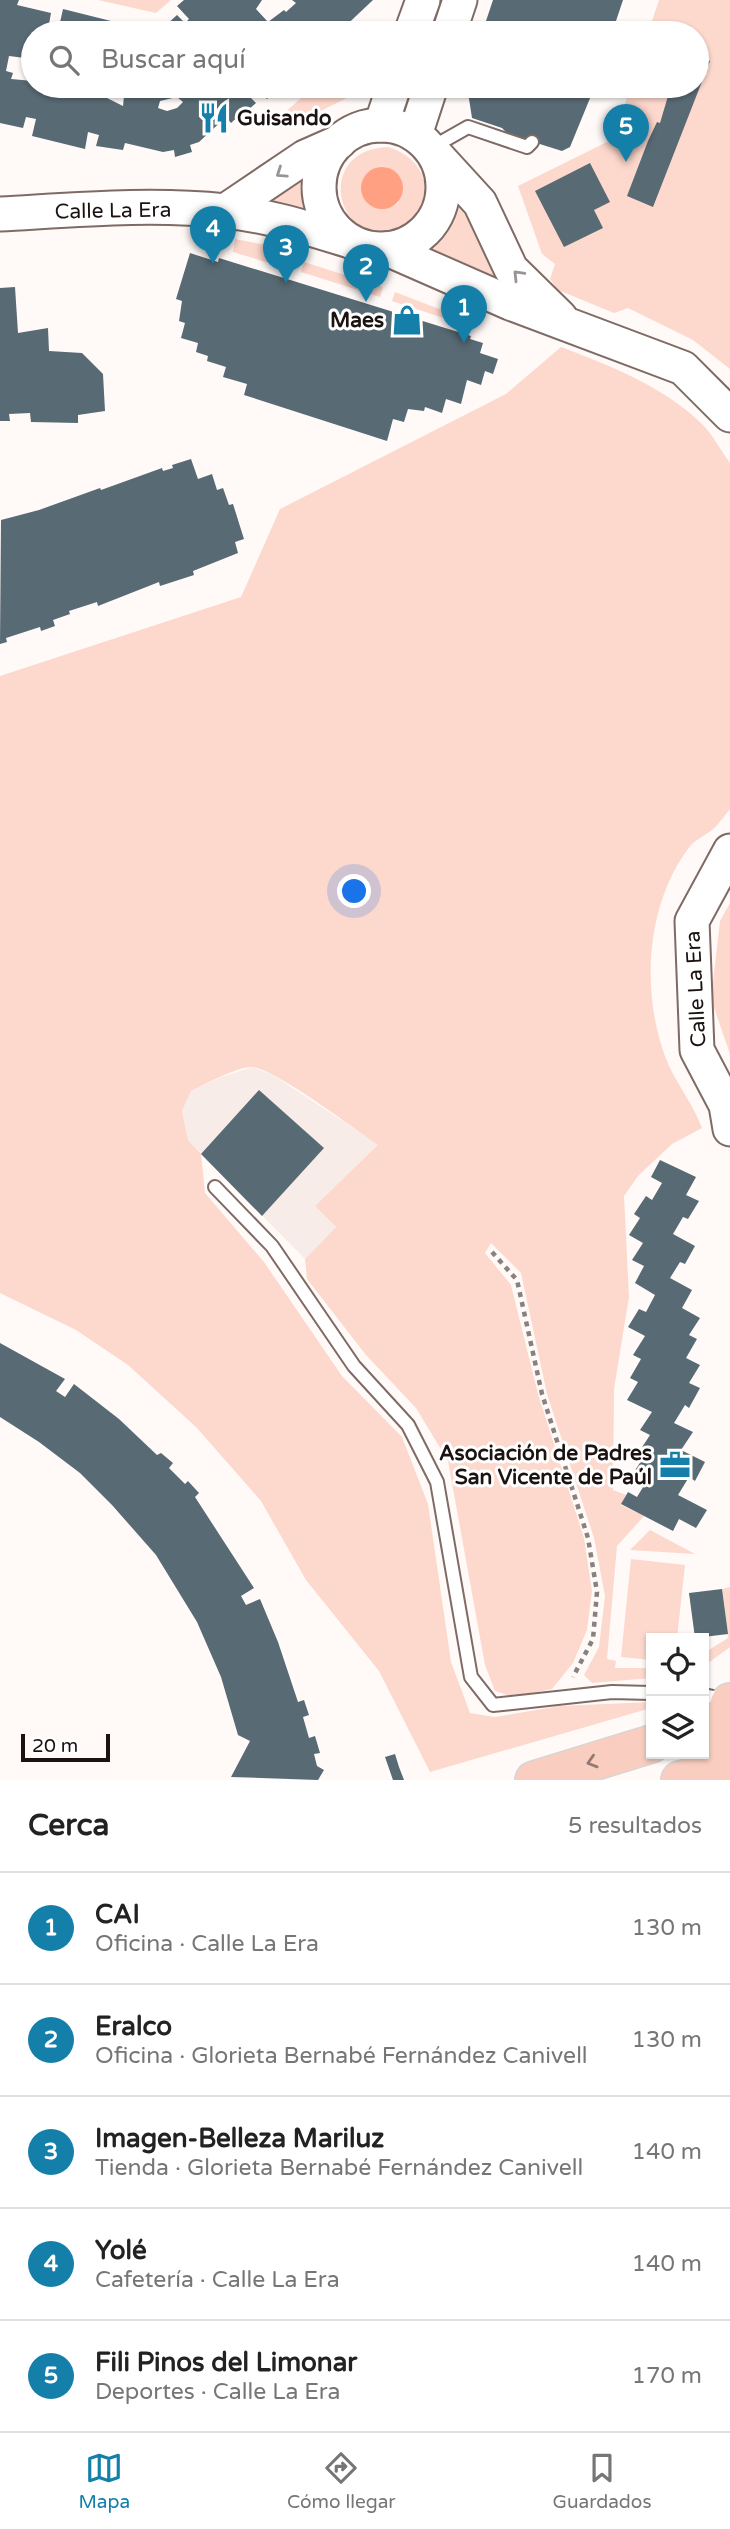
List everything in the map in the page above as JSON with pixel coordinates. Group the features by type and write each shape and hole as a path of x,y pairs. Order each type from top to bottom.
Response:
{"main road":[{"path":"415,21 423,0"},
{"path":"453,21 460,0"},
{"path":"381,125 390,98"},
{"path":"339,142 322,170 320,194 326,215 337,231 350,241 374,249 387,249 409,243 426,230 439,211 444,186 441,168 422,142 429,98"},
{"path":"225,211 305,157 366,127 397,127 422,142 480,203 511,269 567,323"},
{"name":"Calle La Era","path":"0,214 109,208 225,211 298,226 350,241"},
{"path":"387,249 510,303 683,368 730,415"},
{"name":"Calle La Era","path":"730,851 692,921 697,1050 726,1105 730,1129"},
{"path":"718,1709 723,1736 730,1754"},
{"path":"534,1780 646,1746"},
{"path":"680,1780 730,1768"}],"lane":[{"path":"422,142 468,127 527,147 532,142"},
{"path":"215,1187 272,1246 354,1366 408,1425 437,1482 471,1677 493,1705 564,1696 646,1693"}],"path":[{"path":"492,1252 517,1280 542,1394 589,1538 597,1592 593,1639 564,1696"}],"shaded area":[{"path":"98,0 171,0 156,13"},
{"path":"659,0 730,0 730,369 693,340 628,308 614,313 558,290 550,279 555,264 542,254 518,186 613,139 627,98 709,98 709,21 652,21"},
{"path":"301,98 346,98 294,124 283,114"},
{"path":"388,147 398,151 414,162 423,178 425,187 421,208 410,222 393,231 374,232 358,225 347,212 341,196 342,179 349,164 364,152","holes":["381,166 401,181 402,192 397,205"]},
{"path":"382,167 397,173 403,188 397,203 382,209 367,203 361,188 367,173"},
{"path":"304,170 300,187 304,210 248,208"},
{"path":"462,197 510,292 433,249 452,226"},
{"path":"235,239 281,248 287,255 282,267 233,252"},
{"path":"304,262 383,287 380,297 301,272"},
{"path":"395,292 439,309 451,304 473,312 468,326 392,301"},
{"path":"561,347 617,370 671,399 702,424 730,463 730,809 715,827 691,845 675,869 656,923 652,953 651,982 660,1040 669,1066 702,1128 672,1144 638,1176 624,1196 629,1297 614,1389 613,1490 626,1495 621,1505 644,1516 617,1546 607,1659 616,1661 615,1668 646,1668 646,1678 592,1683 584,1675 599,1647 605,1596 594,1538 547,1394 521,1273 491,1243 485,1253 511,1285 538,1394 584,1538 592,1591 587,1630 573,1663 552,1689 514,1697 495,1691 485,1665 448,1461 416,1408 366,1355 307,1279 305,1259 336,1227 315,1206 378,1145 296,1088 252,1067 230,1073 191,1091 182,1111 188,1140 201,1154 205,1193 264,1262 342,1376 402,1437 428,1504 451,1662 470,1713 495,1717 560,1706 646,1702 646,1709 430,1772 379,1671 306,1580 261,1501 196,1427 128,1365 76,1330 0,1293 0,676 241,597 280,509 506,394"},
{"path":"730,903 730,1054 711,999 720,921"},
{"path":"253,1067 273,1075 379,1145 315,1206 336,1227 305,1259 188,1140 182,1111 191,1091 221,1077"},
{"path":"650,1530 695,1554 630,1550"},
{"path":"631,1559 685,1565 678,1633 646,1633 646,1660 621,1657"},
{"path":"730,1587 730,1647 709,1662 709,1650 728,1638 722,1589"}],"building":[{"path":"0,0 19,0 17,5 51,13 50,21 21,21 21,58 9,56 6,71 13,73 11,79 21,80 21,98 107,98 123,106 124,98 173,98 160,101 158,108 167,111 177,108 183,102 178,98 251,98 256,103 231,123 226,117 199,142 190,145 192,152 175,157 174,150 163,152 125,143 123,150 96,146 99,135 88,132 85,149 32,136 36,119 26,117 23,128 0,123"},
{"path":"184,0 262,0 256,9 267,21 187,21 189,19 177,6"},
{"path":"292,0 373,0 351,21 269,21 296,3"},
{"path":"493,0 623,0 616,21 486,21"},
{"path":"63,9 111,21 60,21"},
{"path":"177,15 183,21 170,21"},
{"path":"469,98 590,98 570,147 562,151 508,134 502,128 472,118"},
{"path":"667,98 696,98 653,207 627,196 648,141 657,122 660,123"},
{"path":"590,163 610,202 594,210 603,228 564,247 535,191"},
{"path":"190,253 218,262 219,258 471,336 470,339 483,343 480,353 498,359 493,374 485,371 481,385 467,380 461,404 446,399 442,413 425,407 424,411 408,409 404,422 393,419 387,441 244,395 247,384 223,377 226,367 207,361 208,356 196,352 198,343 181,338 185,323 179,321 182,301 176,299"},
{"path":"15,287 18,333 48,328 49,351 82,353 103,374 105,411 78,415 78,423 31,422 30,413 9,414 10,421 0,421 0,288"},
{"path":"191,459 198,479 212,474 217,490 223,488 229,505 233,504 244,539 235,542 238,553 193,571 194,575 160,586 159,582 98,606 97,602 69,611 70,614 53,620 55,626 41,631 40,627 6,638 7,642 0,644 1,520 39,510 100,488 101,490 162,468 163,471 173,468 172,465"},
{"path":"259,1090 324,1148 262,1216 201,1154"},
{"path":"660,1160 696,1177 686,1195 699,1201 688,1219 683,1217 673,1234 695,1246 685,1264 680,1262 670,1278 692,1290 682,1308 700,1318 689,1335 697,1339 686,1358 700,1365 689,1383 700,1388 689,1408 685,1405 674,1423 693,1432 681,1450 705,1462 695,1481 689,1477 678,1495 707,1510 696,1528 679,1519 673,1531 621,1504 628,1492 637,1497 648,1479 634,1472 645,1455 639,1452 650,1435 640,1430 652,1412 627,1400 638,1382 630,1378 641,1359 633,1355 645,1336 628,1327 639,1309 646,1312 655,1295 635,1283 644,1266 632,1260 643,1243 629,1235 640,1218 634,1214 646,1196 652,1200 662,1183 651,1177"},
{"path":"0,1343 65,1379 56,1391 65,1397 74,1384 119,1419 157,1455 161,1453 173,1463 169,1468 185,1484 188,1481 199,1493 195,1497 254,1588 241,1596 246,1605 260,1599 298,1702 304,1700 309,1715 303,1717 309,1738 315,1736 320,1753 314,1754 317,1766 324,1770 318,1780 231,1777 250,1741 238,1735 221,1677 197,1622 156,1555 112,1505 80,1473 0,1417"},
{"path":"722,1589 728,1634 709,1636 709,1633 694,1633 689,1593"},
{"path":"395,1754 404,1780 393,1780 385,1757"}],"place":[{"name":"Guisando","path":"214,118"},
{"name":"Fili Pinos del Limonar","path":"626,162"},
{"name":"Yolé","path":"213,264"},
{"name":"Imagen-Belleza Mariluz","path":"286,283"},
{"name":"Eralco","path":"366,302"},
{"name":"Maes","path":"407,320"},
{"name":"CAI","path":"464,343"},
{"name":"Asociación de Padres San Vicente de Paúl","path":"675,1465"}]}
